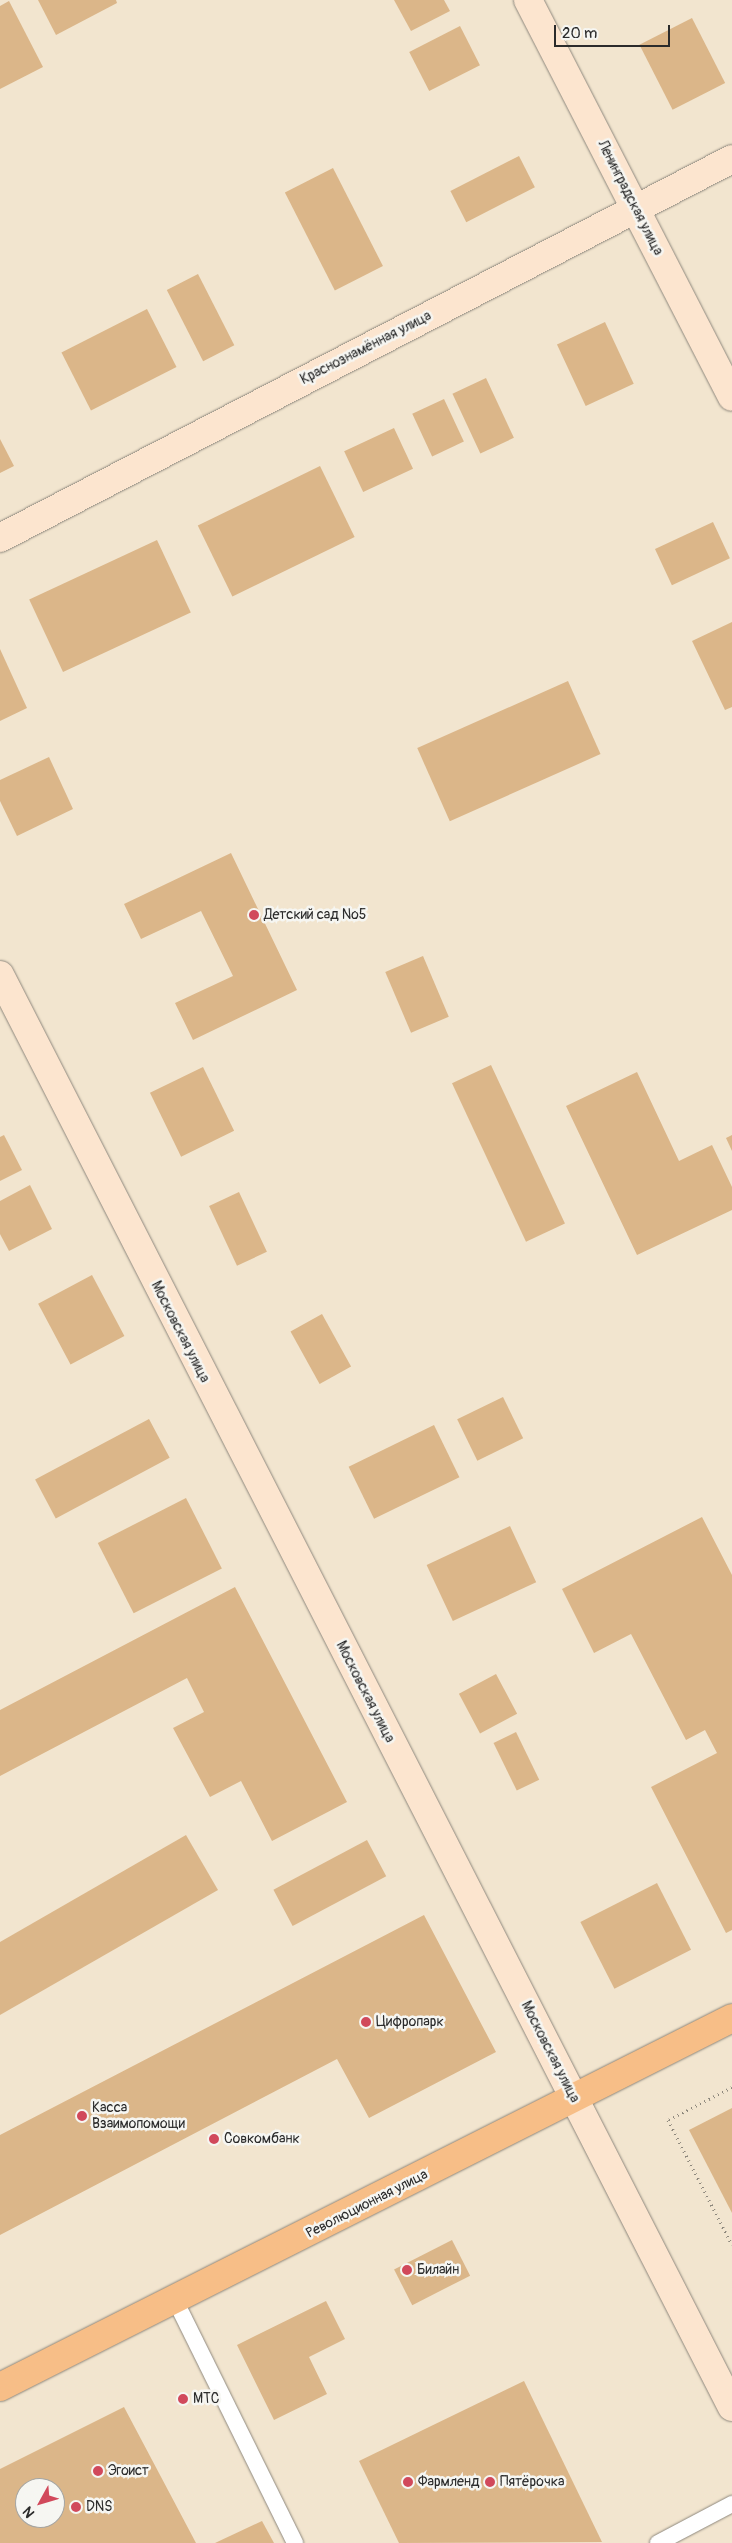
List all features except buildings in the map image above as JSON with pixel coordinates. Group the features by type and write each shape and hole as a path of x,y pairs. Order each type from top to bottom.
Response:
{"main road":[{"name":"Ленинградская улица","path":"528,0 732,397"},
{"name":"Краснознамённая улица","path":"0,538 732,159"},
{"name":"Московская улица","path":"0,976 732,2407"},
{"name":"Революционная улица","path":"0,2387 575,2100 732,2018"}],"lane":[{"path":"175,2300 296,2543"},
{"path":"658,2543 732,2504"}],"path":[{"path":"732,2087 668,2120 732,2245"}],"place":[{"name":"Детский сад №5","path":"254,915"},
{"name":"Цифропарк","path":"366,2022"},
{"name":"Касса Взаимопомощи","path":"82,2116"},
{"name":"Совкомбанк","path":"214,2139"},
{"name":"Билайн","path":"407,2270"},
{"name":"МТС","path":"183,2399"},
{"name":"Эгоист","path":"98,2471"},
{"name":"Фармленд","path":"408,2482"},
{"name":"Пятёрочка","path":"490,2482"},
{"name":"DNS","path":"76,2507"}]}
